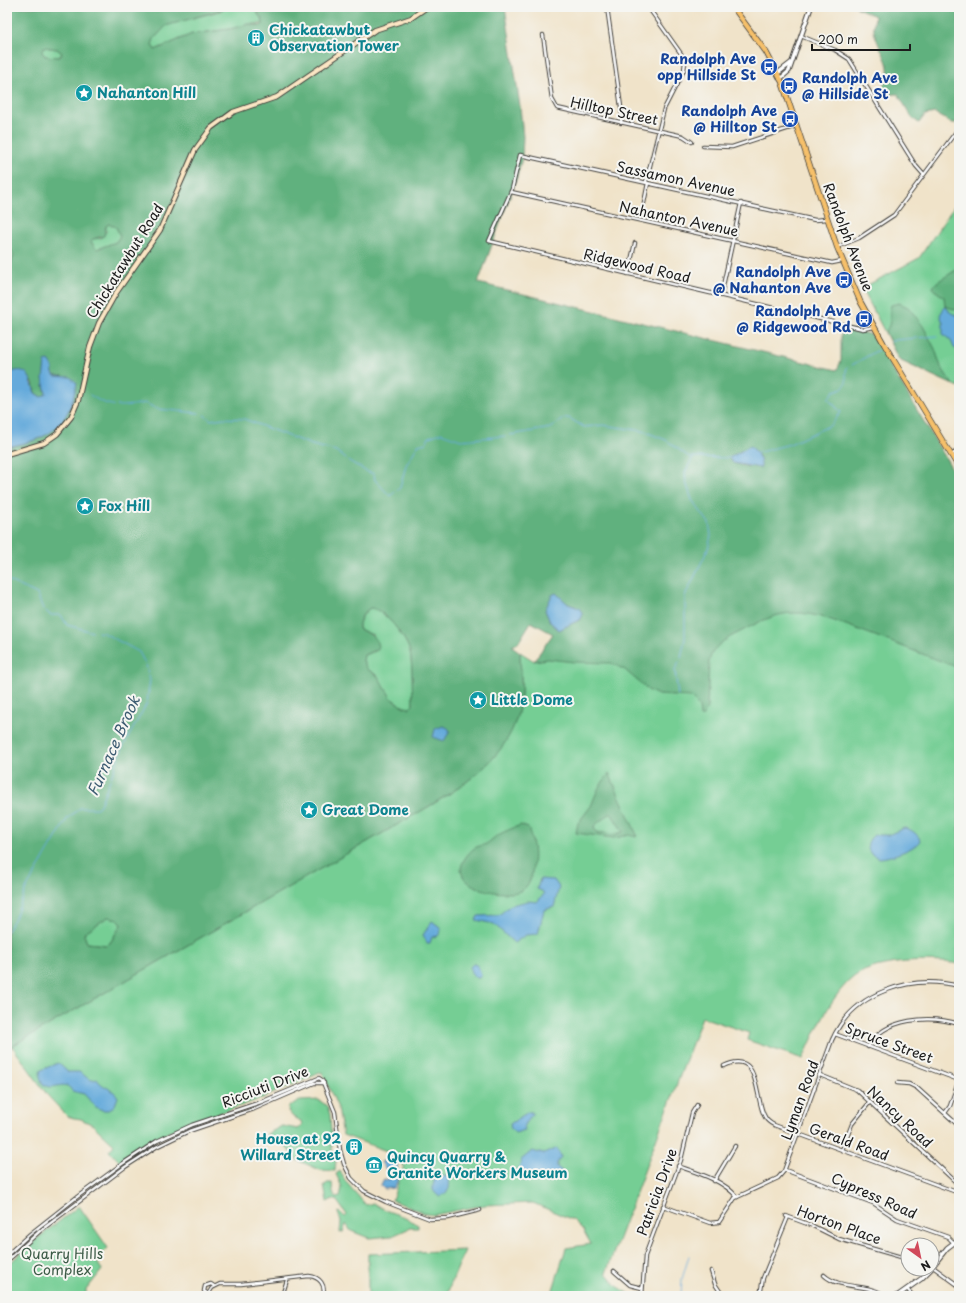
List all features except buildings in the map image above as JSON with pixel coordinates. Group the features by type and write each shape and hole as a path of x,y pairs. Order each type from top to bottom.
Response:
{"main road":[{"name":"Chickatawbut Road","path":"7,454 44,443 57,434 72,417 78,401 90,347 99,323 116,292 160,230 176,197 195,150 211,128 233,112 277,97 375,30 411,18 427,7"},
{"name":"Randolph Avenue","path":"733,7 766,52 778,73 842,261 874,327 959,468"}],"street":[{"path":"607,7 622,114 621,123"},
{"path":"644,203 658,131 665,106 684,70 685,62 683,56 648,7"},
{"path":"780,79 787,74 811,7"},
{"name":"Hilltop Street","path":"543,35 552,99 555,107 561,110 683,136 692,142"},
{"path":"801,36 840,52 851,61 916,166 923,174"},
{"path":"778,73 787,68 792,60"},
{"path":"703,146 732,147 797,126"},
{"path":"837,247 859,238 891,217 958,129"},
{"name":"Sassamon Avenue","path":"511,192 520,155 815,220 827,219"},
{"name":"Ridgewood Road","path":"511,192 489,241 863,329 874,327"},
{"name":"Nahanton Avenue","path":"511,192 832,263 842,261"},
{"path":"721,295 740,203"},
{"path":"628,274 635,243"},
{"path":"952,456 959,450"},
{"path":"952,456 959,454"},
{"name":"Lyman Road","path":"785,1170 835,1034 843,1021 856,1007 869,998 890,989 909,984 926,982 959,986"},
{"path":"868,1047 883,1032 905,1022 935,1019 959,1024"},
{"name":"Spruce Street","path":"835,1034 959,1080"},
{"name":"Gerald Road","path":"724,1066 734,1062 748,1068 756,1079 765,1118 774,1126 959,1193"},
{"name":"Nancy Road","path":"820,1075 854,1088 959,1185"},
{"name":"Ricciuti Drive","path":"7,1254 33,1230 122,1164 157,1141 192,1125 256,1104 317,1078 321,1078 324,1082"},
{"path":"945,1113 950,1106 959,1080"},
{"path":"324,1082 335,1112 340,1150 346,1168 351,1178 364,1191 386,1202 430,1219 448,1218 480,1210"},
{"name":"Ricciuti Drive","path":"7,1261 40,1231 125,1167 156,1147 189,1131 254,1110 314,1083 324,1082"},
{"path":"897,1084 914,1087 959,1126"},
{"path":"842,1150 852,1124 870,1102"},
{"name":"Patricia Drive","path":"642,1296 644,1259 678,1166 691,1115 697,1105"},
{"path":"714,1181 734,1146"},
{"path":"678,1166 714,1181 737,1197"},
{"path":"664,1206 715,1224 720,1221 731,1203 737,1197 778,1178 785,1170"},
{"name":"Cypress Road","path":"785,1170 873,1203 894,1218 948,1237 953,1242"},
{"name":"Horton Place","path":"760,1296 763,1278 787,1217 813,1226 839,1239 900,1257"},
{"path":"940,1257 953,1242 959,1239"},
{"path":"614,1271 632,1286 642,1288"},
{"path":"711,1272 716,1286 724,1296"},
{"path":"824,1275 832,1280 875,1290 886,1296"},
{"path":"940,1275 959,1286"},
{"path":"214,1286 207,1295 204,1291 205,1286 211,1284 214,1286 222,1284 241,1284 286,1280 306,1276 315,1277 323,1285 323,1296"},
{"path":"897,1296 921,1277"},
{"path":"282,1296 286,1280"},
{"path":"907,1289 913,1296"}],"green space":[{"path":"7,7 226,7 166,26 154,39 152,45 155,50 192,34 230,29 249,24 261,26 263,24 262,18 259,16 257,7 505,7 520,106 523,137 522,158 517,177 478,283 837,370 841,361 841,327 872,335 959,480 959,668 828,619 810,614 787,613 766,619 753,625 730,637 716,647 709,662 707,709 703,716 700,717 699,706 690,697 658,695 648,690 625,670 611,663 574,662 548,659 534,661 553,634 531,622 518,643 512,646 520,652 521,697 515,721 508,738 498,752 473,777 459,788 428,807 12,1046 7,1053 7,447 30,442 48,434 63,420 74,399 64,376 55,376 53,373 44,385 46,394 41,397 35,393 33,382 11,372 7,374 7,268 11,264 14,255 7,243","holes":["44,47 57,49 62,53 61,56 58,57 45,56 42,52","109,224 116,227 120,236 116,242 97,249 91,241 104,236 106,226","748,447 757,453 761,461 749,467 733,463 732,456","564,601 575,606 581,619 559,630 550,622 545,610","370,608 376,609 382,613 400,632 408,646 411,658 413,705 410,708 404,707 392,699 377,675 367,669 363,661 364,655 378,649 375,638 359,629 360,620 365,612","108,917 118,919 121,925 110,943 106,945 87,943 84,935 85,932"]},
{"path":"226,7 257,7 257,13 262,18 263,24 249,24 230,29 192,34 155,50 152,45 154,39 166,25 220,11"},
{"path":"856,7 959,7 959,123 951,123 935,113 925,115 919,123 912,118 898,94 881,95 880,90 888,75 888,69 887,62 874,33 875,16"},
{"path":"44,47 57,49 62,53 59,57 45,56 42,52"},
{"path":"959,199 959,387 899,360 862,288 919,258"},
{"path":"109,224 116,227 120,236 116,242 97,249 91,241 93,239 101,238 106,232 106,226"},
{"path":"7,243 14,255 11,264 7,268"},
{"path":"959,268 959,311 945,306 944,297 934,290 933,287 937,282"},
{"path":"899,303 908,307 923,326 935,349 941,367 953,385 899,360 885,332 890,322 891,305"},
{"path":"959,538 959,964 920,961 905,962 877,967 855,976 847,983 824,1014 803,1059 747,1040 749,1033 702,1017 606,1273 617,1286 633,1296 551,1296 566,1248 591,1244 583,1230 573,1220 533,1203 485,1205 434,1215 426,1214 392,1200 404,1166 395,1154 343,1135 338,1108 322,1072 260,1099 177,1128 152,1141 120,1162 109,1151 114,1145 93,1125 81,1119 68,1117 48,1096 12,1046 459,788 486,765 498,752 508,737 515,721 521,697 520,652 534,661 553,634"},
{"path":"370,608 376,609 388,618 400,632 408,646 411,658 413,705 410,708 404,707 392,699 377,675 367,669 363,661 364,655 376,651 373,635 359,629 359,623 362,617"},
{"path":"609,773 637,835 636,837 629,835 614,838 576,833 578,823 591,806 598,789","holes":["611,813 623,832 615,834 597,832 594,828 595,825"]},
{"path":"521,825 528,828 534,851 533,869 529,883 525,888 514,893 497,892 477,887 468,882 463,876 461,869 464,860 472,850 486,844 496,836"},
{"path":"108,917 118,919 121,925 110,943 106,945 87,943 84,935 85,932"},
{"path":"319,1100 327,1106 330,1115 332,1149 336,1160 335,1171 320,1170 295,1159 282,1141 269,1143 266,1141 267,1134 282,1126 298,1129 302,1126 301,1121 293,1117 288,1111 289,1106 300,1101"},
{"path":"340,1171 346,1182 366,1205 373,1203 392,1213 405,1217 418,1225 418,1228 410,1228 392,1236 369,1238 351,1231 346,1224 343,1232 340,1233 341,1221 338,1213 340,1212 345,1217 347,1215 337,1201 333,1199 327,1202 324,1186 327,1183 332,1183 333,1192 336,1198 340,1197 342,1187 336,1174"},
{"name":"Quarry Hills Complex","path":"79,1206 108,1248 96,1260 102,1270 86,1290 86,1296 7,1296 7,1266 30,1244"},
{"path":"465,1250 446,1296 368,1296 368,1254"}],"water":[{"path":"945,306 951,313 959,316 959,350 954,348 951,341 943,334 943,323 940,315"},
{"path":"49,361 52,365 55,376 70,377 77,383 68,411 55,429 46,435 22,444 7,447 7,374 14,371 24,371 29,377 35,393 41,397 46,394 43,379 45,362"},
{"path":"750,446 760,458 760,468 733,463 729,458"},
{"path":"556,593 568,604 579,608 583,614 581,619 559,630 550,622 545,610 552,595"},
{"path":"443,726 448,728 450,731 444,741 433,737 435,729"},
{"path":"904,828 911,830 919,838 920,840 914,847 883,858 876,857 870,853 868,844 874,835 888,835"},
{"path":"540,879 554,880 559,887 554,907 544,910 538,934 526,935 514,943 494,924 476,920 478,916 499,915 511,905 528,901 537,902 544,894 542,891 537,889"},
{"path":"432,921 440,927 441,931 438,936 432,937 430,943 427,943 423,935"},
{"path":"473,964 479,969 481,975 479,978 476,978 471,973 470,967"},
{"path":"58,1063 68,1072 79,1072 92,1080 97,1079 116,1094 118,1097 115,1105 109,1110 102,1110 96,1107 84,1094 72,1091 68,1086 62,1085 47,1087 44,1085 40,1078 41,1070"},
{"path":"528,1112 532,1112 532,1114 524,1125 525,1130 515,1133 511,1129 510,1124"},
{"path":"557,1148 561,1157 557,1163 557,1167 562,1171 563,1176 556,1176 547,1183 539,1175 525,1181 522,1180 517,1170 520,1166 521,1160 532,1151 544,1154"},
{"path":"393,1157 397,1159 398,1180 394,1188 384,1189 381,1186 384,1179 389,1180 387,1171 381,1162"},
{"path":"445,1176 449,1178 449,1187 448,1191 440,1197 435,1193 433,1184 435,1178"}],"waterway":[{"path":"890,342 895,340 937,336"},
{"path":"852,365 878,350"},
{"path":"756,453 790,444 831,425 841,412 828,399 834,391 840,389 845,384 847,367"},
{"path":"90,395 97,400 110,405 123,406 145,403 157,409 199,413"},
{"path":"204,415 211,420 223,418 244,419 312,445 336,451 346,459"},
{"path":"510,435 551,428 564,418 569,418 584,427 603,425 643,431 666,440 689,457 730,458"},
{"path":"349,461 374,474 375,480 390,496 400,488 406,465 418,445 426,443 429,437 441,433 461,440 505,436"},
{"path":"681,658 685,639 685,596 708,549 711,535 709,523 692,500 686,482 685,473 693,457"},
{"name":"Furnace Brook","path":"7,580 37,594 43,609"},
{"name":"Furnace Brook","path":"46,611 50,615 61,615 67,625 93,632"},
{"name":"Furnace Brook","path":"7,931 15,918 26,889 67,819 80,808 97,808 100,805 123,747 147,703 150,680 146,665 139,652 104,633 98,632"},
{"path":"678,696 675,670 679,662"},
{"path":"681,1296 682,1279 689,1256"}],"place":[{"name":"Chickatawbut Observation Tower","path":"256,38"},
{"name":"Randolph Ave opp Hillside St","path":"769,67"},
{"name":"Randolph Ave @ Hillside St","path":"789,86"},
{"name":"Nahanton Hill","path":"84,93"},
{"name":"Randolph Ave @ Hilltop St","path":"790,119"},
{"name":"Randolph Ave @ Nahanton Ave","path":"844,280"},
{"name":"Randolph Ave @ Ridgewood Rd","path":"864,319"},
{"name":"Fox Hill","path":"85,506"},
{"name":"Little Dome","path":"478,700"},
{"name":"Great Dome","path":"309,810"},
{"name":"House at 92 Willard Street","path":"354,1147"},
{"name":"Quincy Quarry & Granite Workers Museum","path":"374,1165"}]}
